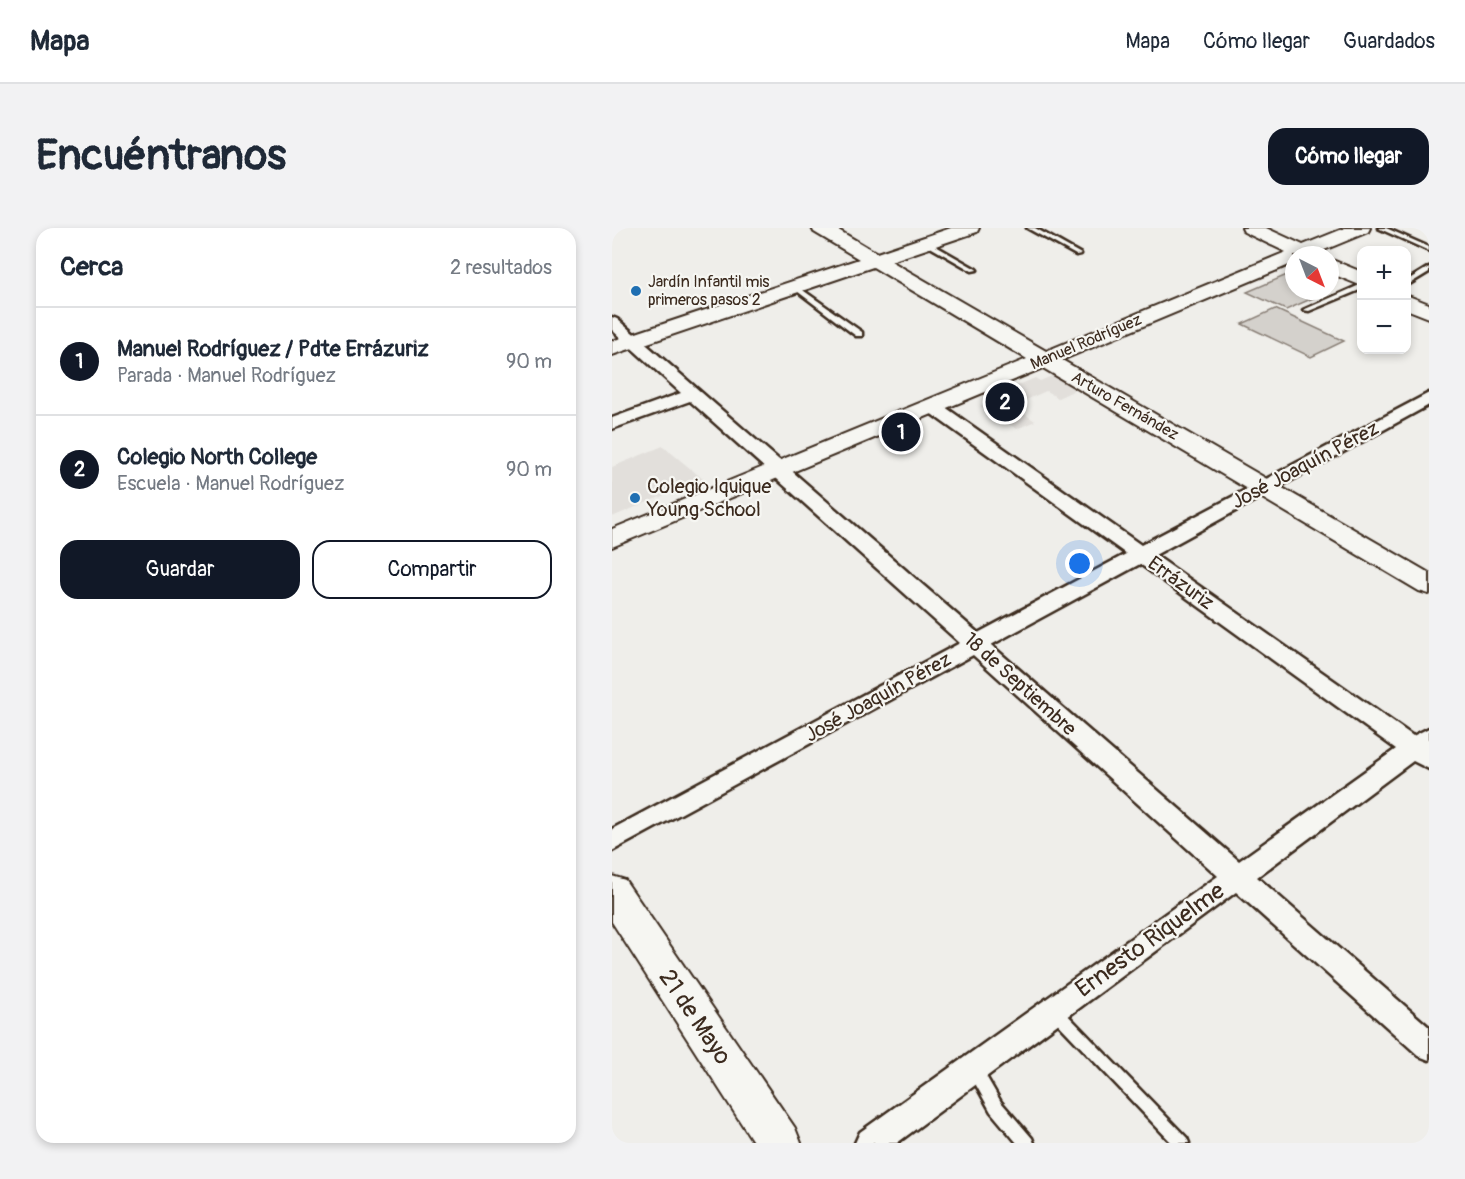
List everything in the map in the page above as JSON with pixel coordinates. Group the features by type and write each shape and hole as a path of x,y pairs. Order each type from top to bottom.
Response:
{"street":[{"name":"Arturo Fernández","path":"821,228 1429,585"},
{"path":"623,344 970,228"},
{"path":"1251,228 1285,247"},
{"name":"Manuel Rodríguez","path":"1320,246 1361,228"},
{"name":"Manuel Rodríguez","path":"612,539 1285,261"},
{"path":"1339,269 1357,278"},
{"path":"1411,303 1429,312"},
{"name":"18 de Septiembre","path":"612,322 623,344 693,394 1429,1047"},
{"path":"612,424 693,394"},
{"name":"José Joaquín Pérez","path":"612,841 1429,398"},
{"name":"Errázuriz","path":"932,406 1140,554 1424,749"},
{"name":"Ernesto Riquelme","path":"871,1143 1237,876 1424,749"},
{"name":"21 de Mayo","path":"612,891 779,1143"}],"lane":[{"path":"1030,228 1078,254"},
{"path":"1381,228 1429,249"},
{"path":"927,243 974,270"},
{"path":"1411,282 1429,269"},
{"path":"795,287 859,334"},
{"path":"1307,310 1357,288"},
{"path":"1054,1010 1182,1143"},
{"path":"974,1068 996,1107 1027,1143"}],"shaded area":[{"path":"1285,276 1285,300 1309,300 1286,310 1247,292"},
{"path":"1275,309 1344,341 1311,357 1242,324"},
{"path":"1054,375 1077,389 1058,398 1046,391 1013,406 1035,421 1017,429 980,406 996,399 993,396 1035,378 1040,381"},
{"name":"Colegio Iquique Young School","path":"663,446 703,479 612,517 612,467"}],"place":[{"name":"Jardín Infantil mis primeros pasos 2","path":"636,291"},
{"name":"Colegio North College","path":"1005,402"},
{"name":"Manuel Rodríguez / Pdte Errázuriz","path":"901,432"},
{"name":"Colegio Iquique Young School","path":"635,498"}]}
